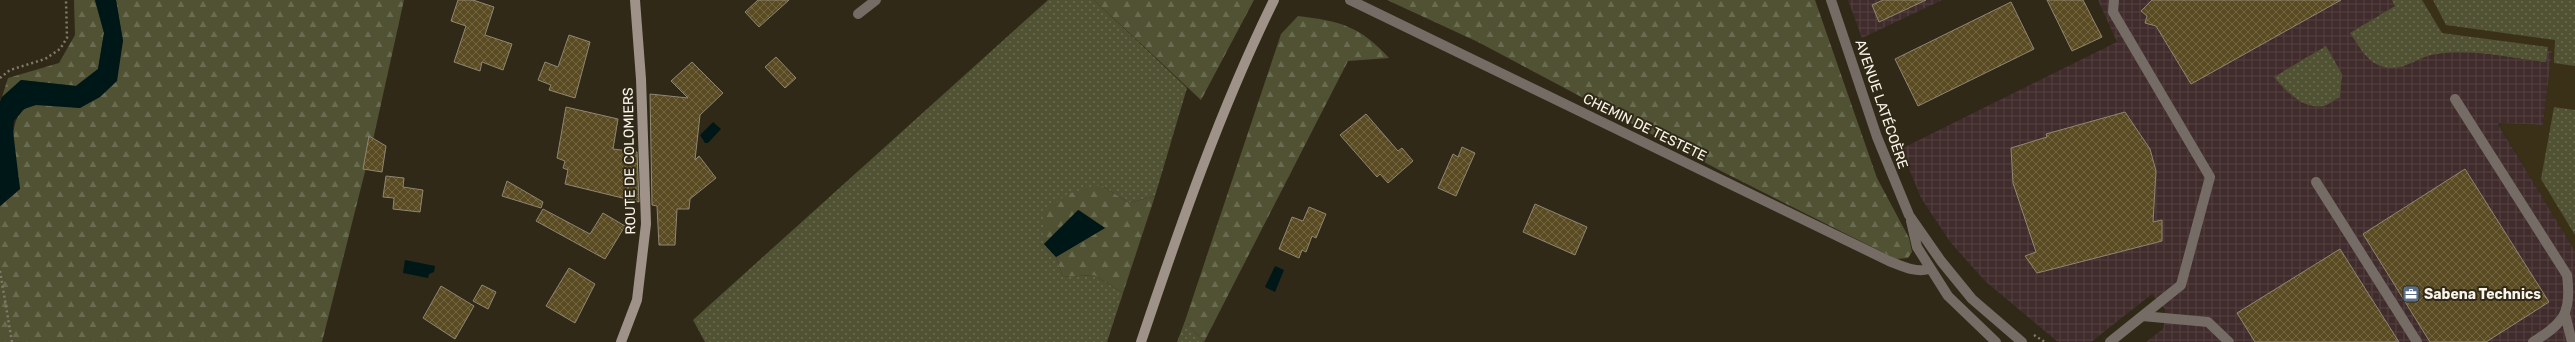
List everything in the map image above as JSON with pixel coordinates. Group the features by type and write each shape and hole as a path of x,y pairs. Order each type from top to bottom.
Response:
{"main road":[{"name":"ROUTE DE COLOMIERS","path":"621,342 637,300 646,224 641,79 634,0"},
{"path":"1141,342 1180,227 1234,89 1274,0"}],"street":[{"path":"858,14 876,0"},
{"name":"CHEMIN DE TESTETE","path":"1350,0 1889,260 1909,268 1922,271 1929,269"},
{"name":"AVENUE LATÉCOÈRE","path":"1831,0 1877,137 1909,215 1917,247 1929,269 1948,296 1996,342"},
{"path":"2110,342 2181,285 2210,177 2113,12 2114,0"},
{"path":"2455,99 2566,275 2569,294 2565,314 2555,328 2533,342"},
{"path":"2316,182 2417,342"},
{"name":"AVENUE LATÉCOÈRE","path":"1909,215 1941,261 1972,299 2022,342"},
{"path":"2565,314 2572,342"},
{"path":"2142,316 2208,322 2229,342"}],"path":[{"path":"0,78 10,70 45,59 60,48 67,38 66,0"},
{"path":"0,270 12,342"},
{"path":"2028,331 2045,342"}],"shaded area":[{"path":"95,0 116,0 123,41 117,81 100,97 80,108 36,105 24,109 14,121 13,131 20,189 0,206 0,102 2,97 21,80 76,86 98,69 104,33"},
{"path":"1848,0 1942,0 1862,38"},
{"path":"2098,0 2421,0 2444,38 2552,51 2543,125 2498,124 2575,251 2575,342 2146,342 2163,329 2165,319 2165,309 2152,294 2091,342 2058,342 1985,281 1951,243 1921,198 1901,149 2117,42"},
{"path":"2421,0 2575,0 2575,251 2498,123 2543,125 2552,51 2444,38"},
{"path":"713,122 721,129 708,143 705,143 700,135"},
{"path":"1078,210 1105,228 1056,257 1044,244"},
{"path":"405,260 435,266 434,272 429,274 428,278 403,273"},
{"path":"1275,266 1284,270 1275,292 1265,287"}],"green space":[{"path":"74,0 95,0 104,33 98,69 76,86 21,80 2,97 8,78 59,63 75,35"},
{"path":"116,0 404,0 373,140 322,342 0,342 0,206 20,189 14,153 14,127 18,117 25,109 36,105 80,108 123,41"},
{"path":"1048,0 1094,0 1187,88 1155,196 1129,203 1101,185 1044,244 1056,257 1063,277 1094,275 1123,293 1107,342 705,342 693,320"},
{"path":"1094,0 1254,0 1201,100"},
{"path":"1387,0 1815,0 1877,178 1909,238 1912,252 1908,258 1896,259 1721,171 1478,42"},
{"path":"2392,0 2422,0 2442,33 2548,47 2546,62 2491,54 2449,52 2428,56 2401,67 2386,68 2378,65 2369,59 2350,33 2395,6"},
{"path":"2433,0 2575,0 2575,66 2554,63 2555,40 2446,25"},
{"path":"1298,16 1338,23 1359,32 1389,58 1348,61 1204,342 1185,321 1281,34"},
{"path":"2326,46 2342,74 2340,97 2323,106 2309,105 2296,98 2274,77"},
{"path":"2554,107 2575,110 2575,235 2541,179"},
{"path":"1101,185 1129,203 1155,196 1123,293 1094,275 1063,277 1056,257 1105,228 1079,210 1044,244 1045,212 1067,194"},
{"path":"1185,321 1204,342 1177,342"}],"building":[{"path":"458,0 473,0 494,7 485,35 512,44 503,70 482,62 480,71 454,62 466,26 451,21"},
{"path":"758,0 789,0 759,27 745,12"},
{"path":"1883,0 1926,0 1879,22 1872,5"},
{"path":"2047,0 2083,0 2102,37 2072,51"},
{"path":"2152,0 2341,0 2191,84 2156,26 2145,23 2147,16 2141,11"},
{"path":"2011,2 2034,49 1918,106 1895,59"},
{"path":"569,35 590,42 575,98 549,90 551,85 538,80 545,62 558,67"},
{"path":"776,57 796,78 785,88 765,67"},
{"path":"692,62 723,93 700,115 695,160 699,156 716,178 690,199 689,209 677,209 675,245 659,245 657,206 652,205 650,94 688,98 671,81"},
{"path":"566,107 618,119 613,149 637,152 639,202 565,184 568,170 563,168 565,161 557,158"},
{"path":"2125,112 2150,149 2156,171 2153,222 2162,220 2162,241 2037,273 2025,256 2036,252 2013,183 2011,148 2047,137 2046,134"},
{"path":"1366,114 1398,151 1402,148 1413,161 1388,183 1380,174 1377,177 1340,135"},
{"path":"369,136 386,146 382,172 363,169"},
{"path":"1462,147 1475,153 1456,196 1438,188 1453,154 1458,157"},
{"path":"2465,169 2549,302 2486,342 2430,342 2363,234"},
{"path":"386,176 404,178 403,187 423,190 420,212 393,209 394,198 383,197"},
{"path":"507,181 543,202 541,208 502,196"},
{"path":"1535,204 1587,227 1575,255 1523,232"},
{"path":"1309,207 1326,214 1316,238 1312,236 1306,252 1302,250 1299,258 1279,249 1292,217 1303,221"},
{"path":"543,209 590,234 603,213 625,226 605,259 536,221"},
{"path":"2340,249 2399,342 2255,342 2237,313"},
{"path":"569,268 595,284 575,323 546,306"},
{"path":"482,285 496,292 488,309 473,301"},
{"path":"441,286 474,306 455,339 423,318"}],"place":[{"name":"Sabena Technics","path":"2411,294"}]}
